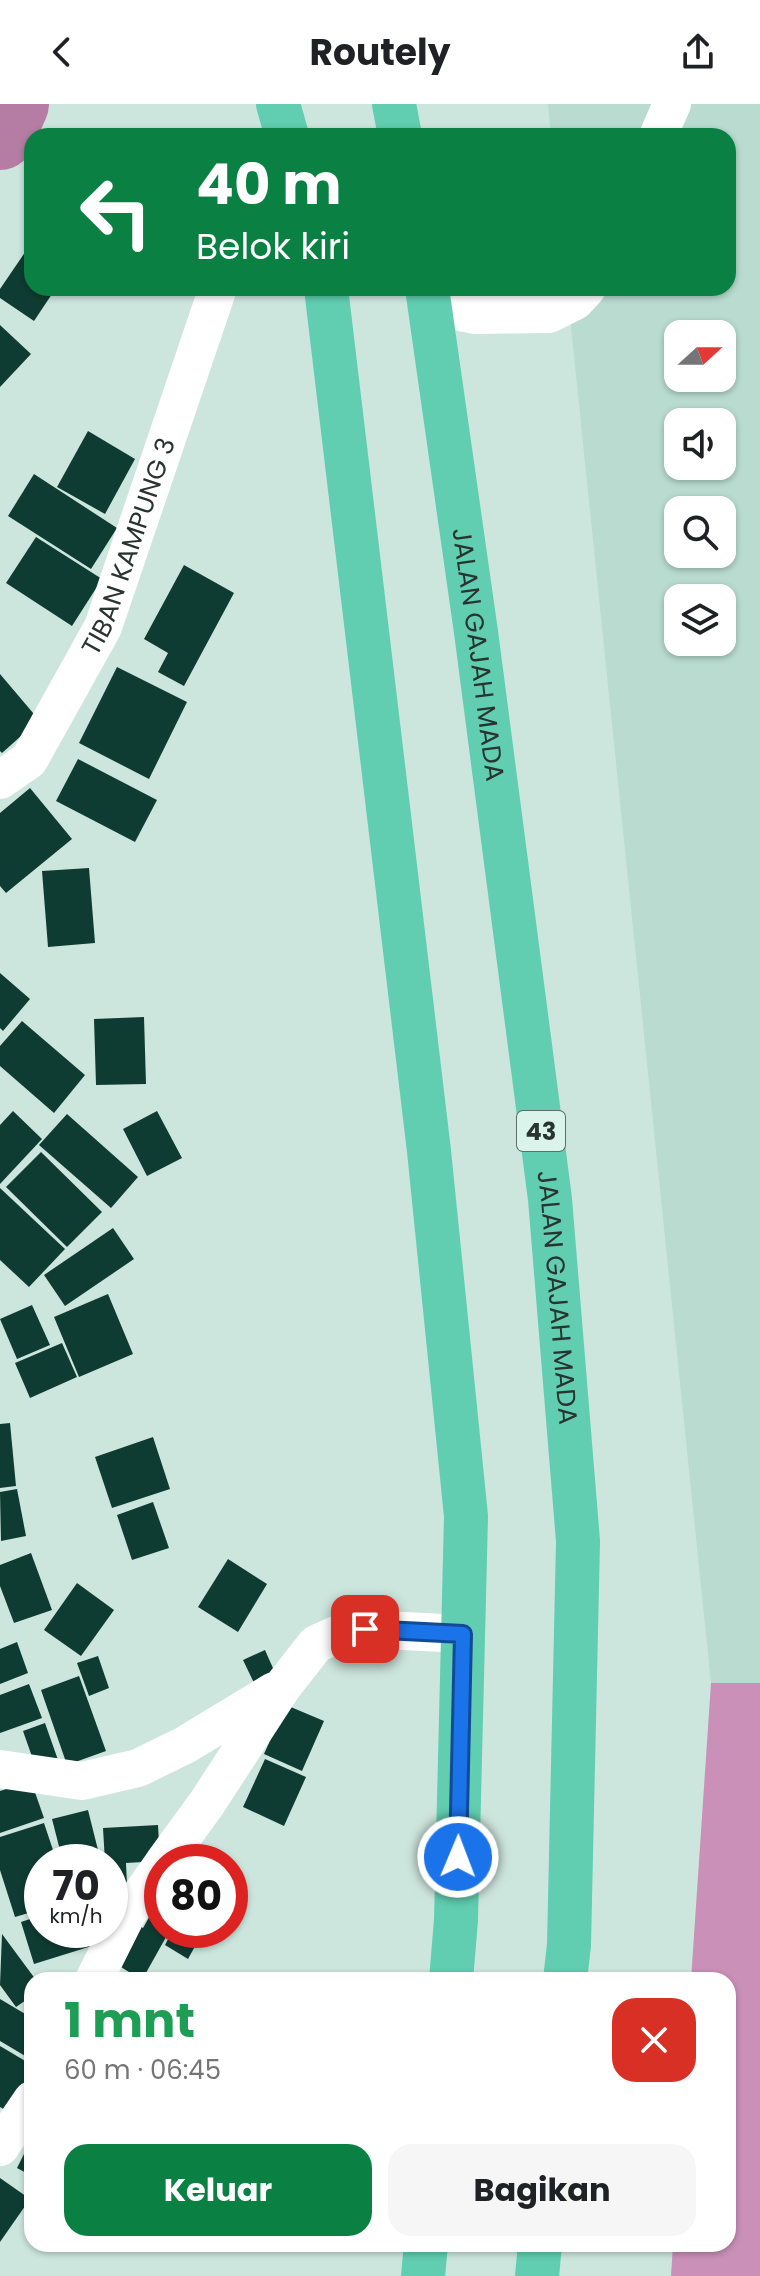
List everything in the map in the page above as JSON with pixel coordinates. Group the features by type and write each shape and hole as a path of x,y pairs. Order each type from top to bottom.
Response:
{"highway":[{"path":"278,104 285,128"},
{"path":"394,104 398,128"},
{"path":"327,296 429,1151 466,1516 456,1920 452,1972"},
{"name":"JALAN GAJAH MADA","path":"428,297 476,632 550,1199 578,1541 566,1972"},
{"path":"423,2276 425,2252"},
{"path":"537,2276 539,2252"}],"street":[{"path":"662,128 672,104"},
{"name":"TIBAN KAMPUNG 3","path":"0,780 29,760 103,627 215,296"},
{"path":"428,297 476,315 549,314 580,296"},
{"path":"177,1844 283,1686 316,1644 336,1635 365,1629 463,1634"},
{"path":"0,1769 82,1781 138,1768 185,1745 283,1686"},
{"path":"98,1972 127,1914 144,1890"},
{"path":"0,2147 24,2112"}],"shaded area":[{"path":"548,104 760,104 760,1683 711,1683 568,296 736,296 736,128 550,128"},
{"path":"711,1683 760,1683 760,2276 671,2276 672,2252 736,2252 736,1972 692,1972"}],"building":[{"path":"24,254 24,296 51,296 34,321 0,298 0,289"},
{"path":"0,325 31,354 0,387"},
{"path":"88,431 135,459 105,514 57,487"},
{"path":"34,474 117,528 91,569 8,516"},
{"path":"36,537 102,579 72,626 6,583"},
{"path":"184,565 234,593 184,686 158,672 168,653 144,639"},
{"path":"117,667 187,702 149,779 79,743"},
{"path":"0,674 39,720 2,753 0,751"},
{"path":"78,759 157,800 135,842 56,801"},
{"path":"30,788 72,839 6,893 0,886 0,813"},
{"path":"89,868 95,943 48,947 42,871"},
{"path":"0,973 30,999 3,1031 0,1028"},
{"path":"144,1017 146,1084 96,1085 94,1019"},
{"path":"22,1021 85,1075 54,1113 0,1066 0,1046"},
{"path":"13,1111 42,1139 0,1184 0,1125"},
{"path":"157,1111 182,1158 147,1176 123,1129"},
{"path":"67,1114 138,1177 111,1208 39,1145"},
{"path":"41,1152 102,1212 67,1247 6,1187"},
{"path":"0,1188 65,1249 29,1287 0,1260"},
{"path":"113,1228 134,1259 65,1306 44,1275"},
{"path":"108,1294 133,1354 79,1377 54,1317"},
{"path":"32,1305 50,1345 17,1359 0,1319"},
{"path":"62,1343 77,1377 30,1398 15,1363"},
{"path":"10,1423 16,1486 0,1488 0,1424"},
{"path":"153,1437 170,1489 112,1508 95,1457"},
{"path":"17,1489 26,1536 1,1541 0,1492"},
{"path":"153,1502 169,1548 132,1560 117,1515"},
{"path":"31,1553 52,1610 14,1623 0,1586 0,1565"},
{"path":"228,1559 267,1584 238,1632 198,1607"},
{"path":"77,1583 114,1610 81,1656 44,1630"},
{"path":"17,1642 28,1673 0,1684 0,1649"},
{"path":"265,1650 276,1675 255,1685 243,1660"},
{"path":"98,1656 109,1688 89,1696 77,1663"},
{"path":"79,1676 106,1751 67,1765 41,1690"},
{"path":"29,1684 42,1718 0,1733 0,1695"},
{"path":"286,1705 324,1721 302,1771 264,1754"},
{"path":"45,1723 58,1760 36,1768 23,1731"},
{"path":"265,1759 306,1777 284,1826 243,1807"},
{"path":"31,1781 44,1818 0,1833 0,1791"},
{"path":"88,1810 96,1844 58,1844 52,1819"},
{"path":"44,1823 51,1844 24,1844 24,1914 15,1917 0,1870 0,1837"},
{"path":"158,1825 159,1844 144,1844 144,1862 128,1863 128,1844 104,1844 103,1828"},
{"path":"138,1925 144,1926 144,1948 160,1948 146,1972 129,1972 116,1964 128,1948"},
{"path":"2,1934 30,1972 24,1972 24,2002 16,2007 0,1985"},
{"path":"29,1948 85,1948 34,1964"},
{"path":"170,1948 194,1948 188,1959"},
{"path":"0,1999 24,2013 24,2055 0,2041"},
{"path":"0,2046 24,2060 24,2101 15,2116 0,2107"},
{"path":"24,2154 24,2172 17,2168"},
{"path":"0,2178 24,2195 24,2208 0,2242"}],"waterway":[{"path":"0,135 14,104"}],"route":[{"path":"365,1629 463,1634 458,1857"}]}
